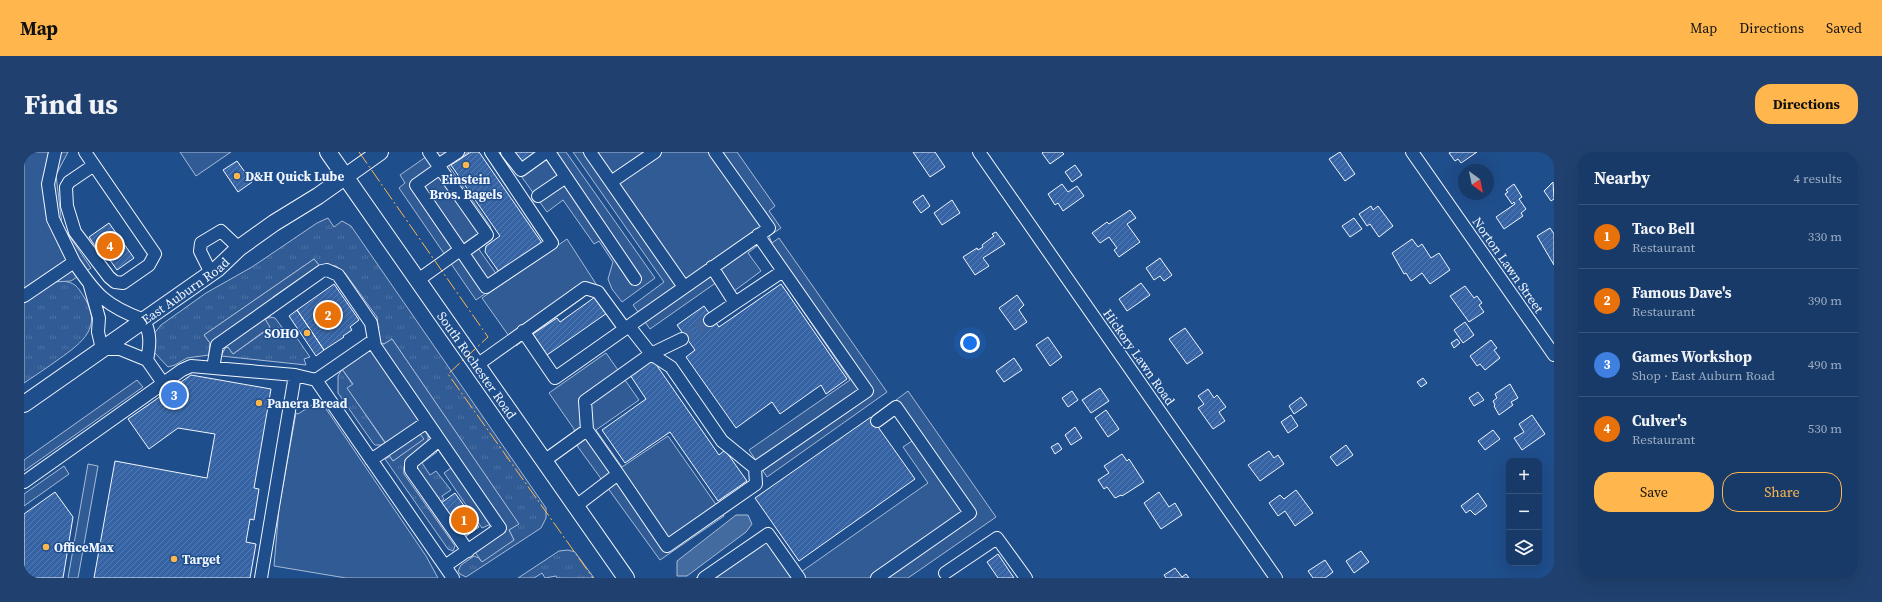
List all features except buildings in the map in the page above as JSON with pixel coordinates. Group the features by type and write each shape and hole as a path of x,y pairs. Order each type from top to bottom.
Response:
{"main road":[{"name":"South Rochester Road","path":"328,152 626,578"},
{"name":"East Auburn Road","path":"24,404 211,273 239,248 380,152"}],"street":[{"path":"55,152 48,184 53,218 74,262 90,286 114,307 144,320 148,329 149,337 150,347 148,360"},
{"path":"85,152 94,165 155,254 149,265 123,283 115,282 109,277 76,232 67,206 66,187 69,182 94,165"},
{"path":"418,280 487,235 429,152"},
{"path":"458,152 416,186 486,287 552,243 491,152"},
{"path":"507,152 521,170 548,152 635,279"},
{"path":"590,152 684,287"},
{"path":"611,182 655,152"},
{"path":"523,331 555,378 769,228 715,152"},
{"name":"Hickory Lawn Road","path":"979,152 1276,578"},
{"name":"Norton Lawn Street","path":"1412,152 1554,355"},
{"path":"538,196 566,177"},
{"path":"211,273 200,251 201,243 221,231 239,248"},
{"path":"755,468 867,391 758,235"},
{"path":"24,296 74,262"},
{"path":"712,267 735,303"},
{"path":"213,368 217,344 322,272 327,270 338,275 371,323 375,346 500,528 445,566"},
{"path":"710,320 783,271"},
{"path":"90,286 99,318 98,332 102,349 120,349 148,360 163,383"},
{"path":"477,365 585,288 598,292 627,328 651,354 671,367 722,441 755,468 756,484 667,546 586,430 585,400 651,354 682,339"},
{"path":"316,380 374,340"},
{"path":"24,482 163,383 182,370 192,366 294,375 316,380 453,578"},
{"path":"261,578 294,375"},
{"path":"877,421 896,407 970,513 877,578"},
{"path":"371,460 427,422"},
{"path":"544,460 586,430"},
{"path":"439,440 411,463 411,470 468,551"},
{"path":"576,506 618,474"},
{"path":"704,578 768,534 799,578"},
{"path":"944,576 997,538 1026,578"}],"green space":[{"path":"328,218 334,227 342,221 351,226 546,508 546,518 541,528 466,577 458,571 461,565 474,556 479,558 481,561 514,540 509,530 518,523 392,339 384,344 380,343 377,317 345,273 336,266 319,265 314,259 204,335 210,343 209,355 187,358 168,367 153,351 153,335 161,325 206,293 252,267 317,223"},
{"path":"53,282 70,282 82,293 89,308 91,325 88,333 76,346 24,383 24,303"},
{"path":"270,317 275,318 287,334 292,331 310,357 304,359 306,365 221,356 225,348 228,347 233,354 270,328 265,319"},
{"path":"342,369 353,385 348,389 385,443 382,445 375,445 373,443 338,393 338,376"},
{"path":"424,430 428,435 428,443 411,456 405,464 404,474 455,546 453,551 448,549 385,459 390,456 393,461 423,439 419,433"},
{"path":"436,451 437,452 422,463 430,475 436,471 451,490 442,496 444,499 439,503 416,468 418,464"},
{"path":"568,550 575,552 594,578 557,578 556,576 545,578 542,573 534,578 518,578 559,551"}],"shaded area":[{"path":"24,152 68,152 56,175 62,225 91,268 71,281 53,282 24,303"},
{"path":"180,152 231,152 196,176"},
{"path":"433,152 469,152 449,166 490,226 492,232 478,248 502,282 476,300 399,188 405,183 400,175"},
{"path":"540,152 566,152 655,278 622,302 612,289 608,279 613,262 599,241 594,244 563,200 547,212 516,169"},
{"path":"573,152 737,152 775,206 769,211 781,228 769,236 772,243 779,238 887,392 767,477 749,450 850,380 758,245 748,253 761,271 726,297 717,282 650,329 633,305 664,282"},
{"path":"567,239 598,287 516,346 482,298"},
{"path":"314,259 319,265 273,297 280,308 265,319 270,327 233,354 228,347 225,348 221,356 209,355 210,343 204,335"},
{"path":"392,339 519,524 509,530 514,540 482,562 468,542 471,542 487,531 491,524 482,528 444,473 451,468 424,430 419,433 424,439 393,461 382,445 385,442 347,388 353,384 342,369 380,343 384,344"},
{"path":"606,353 639,400 596,430 622,467 668,436 724,516 660,560 578,447 574,429 549,393"},
{"path":"137,380 143,387 24,471 24,460"},
{"path":"908,391 996,517 908,578 696,578 769,527 801,572 928,483 903,447 912,441 888,406"},
{"path":"320,400 426,556 438,578 346,578 274,566 279,508 296,413 298,414"},
{"path":"88,464 98,466 78,578 68,578"},
{"path":"64,466 69,474 24,506 24,494"},
{"path":"736,515 748,515 752,524 746,532 687,576 677,576 677,561"}],"tunnel":[{"path":"682,339 710,320"}],"power":[{"path":"359,152 488,337 448,374 593,578"}],"place":[{"name":"Einstein Bros. Bagels","path":"466,165"},
{"name":"D&H Quick Lube","path":"237,176"},
{"name":"Culver's","path":"110,246"},
{"name":"Famous Dave's","path":"328,315"},
{"name":"SOHO","path":"307,333"},
{"name":"Games Workshop","path":"174,395"},
{"name":"Panera Bread","path":"259,403"},
{"name":"Taco Bell","path":"464,520"},
{"name":"OfficeMax","path":"46,547"},
{"name":"Target","path":"174,559"}]}
